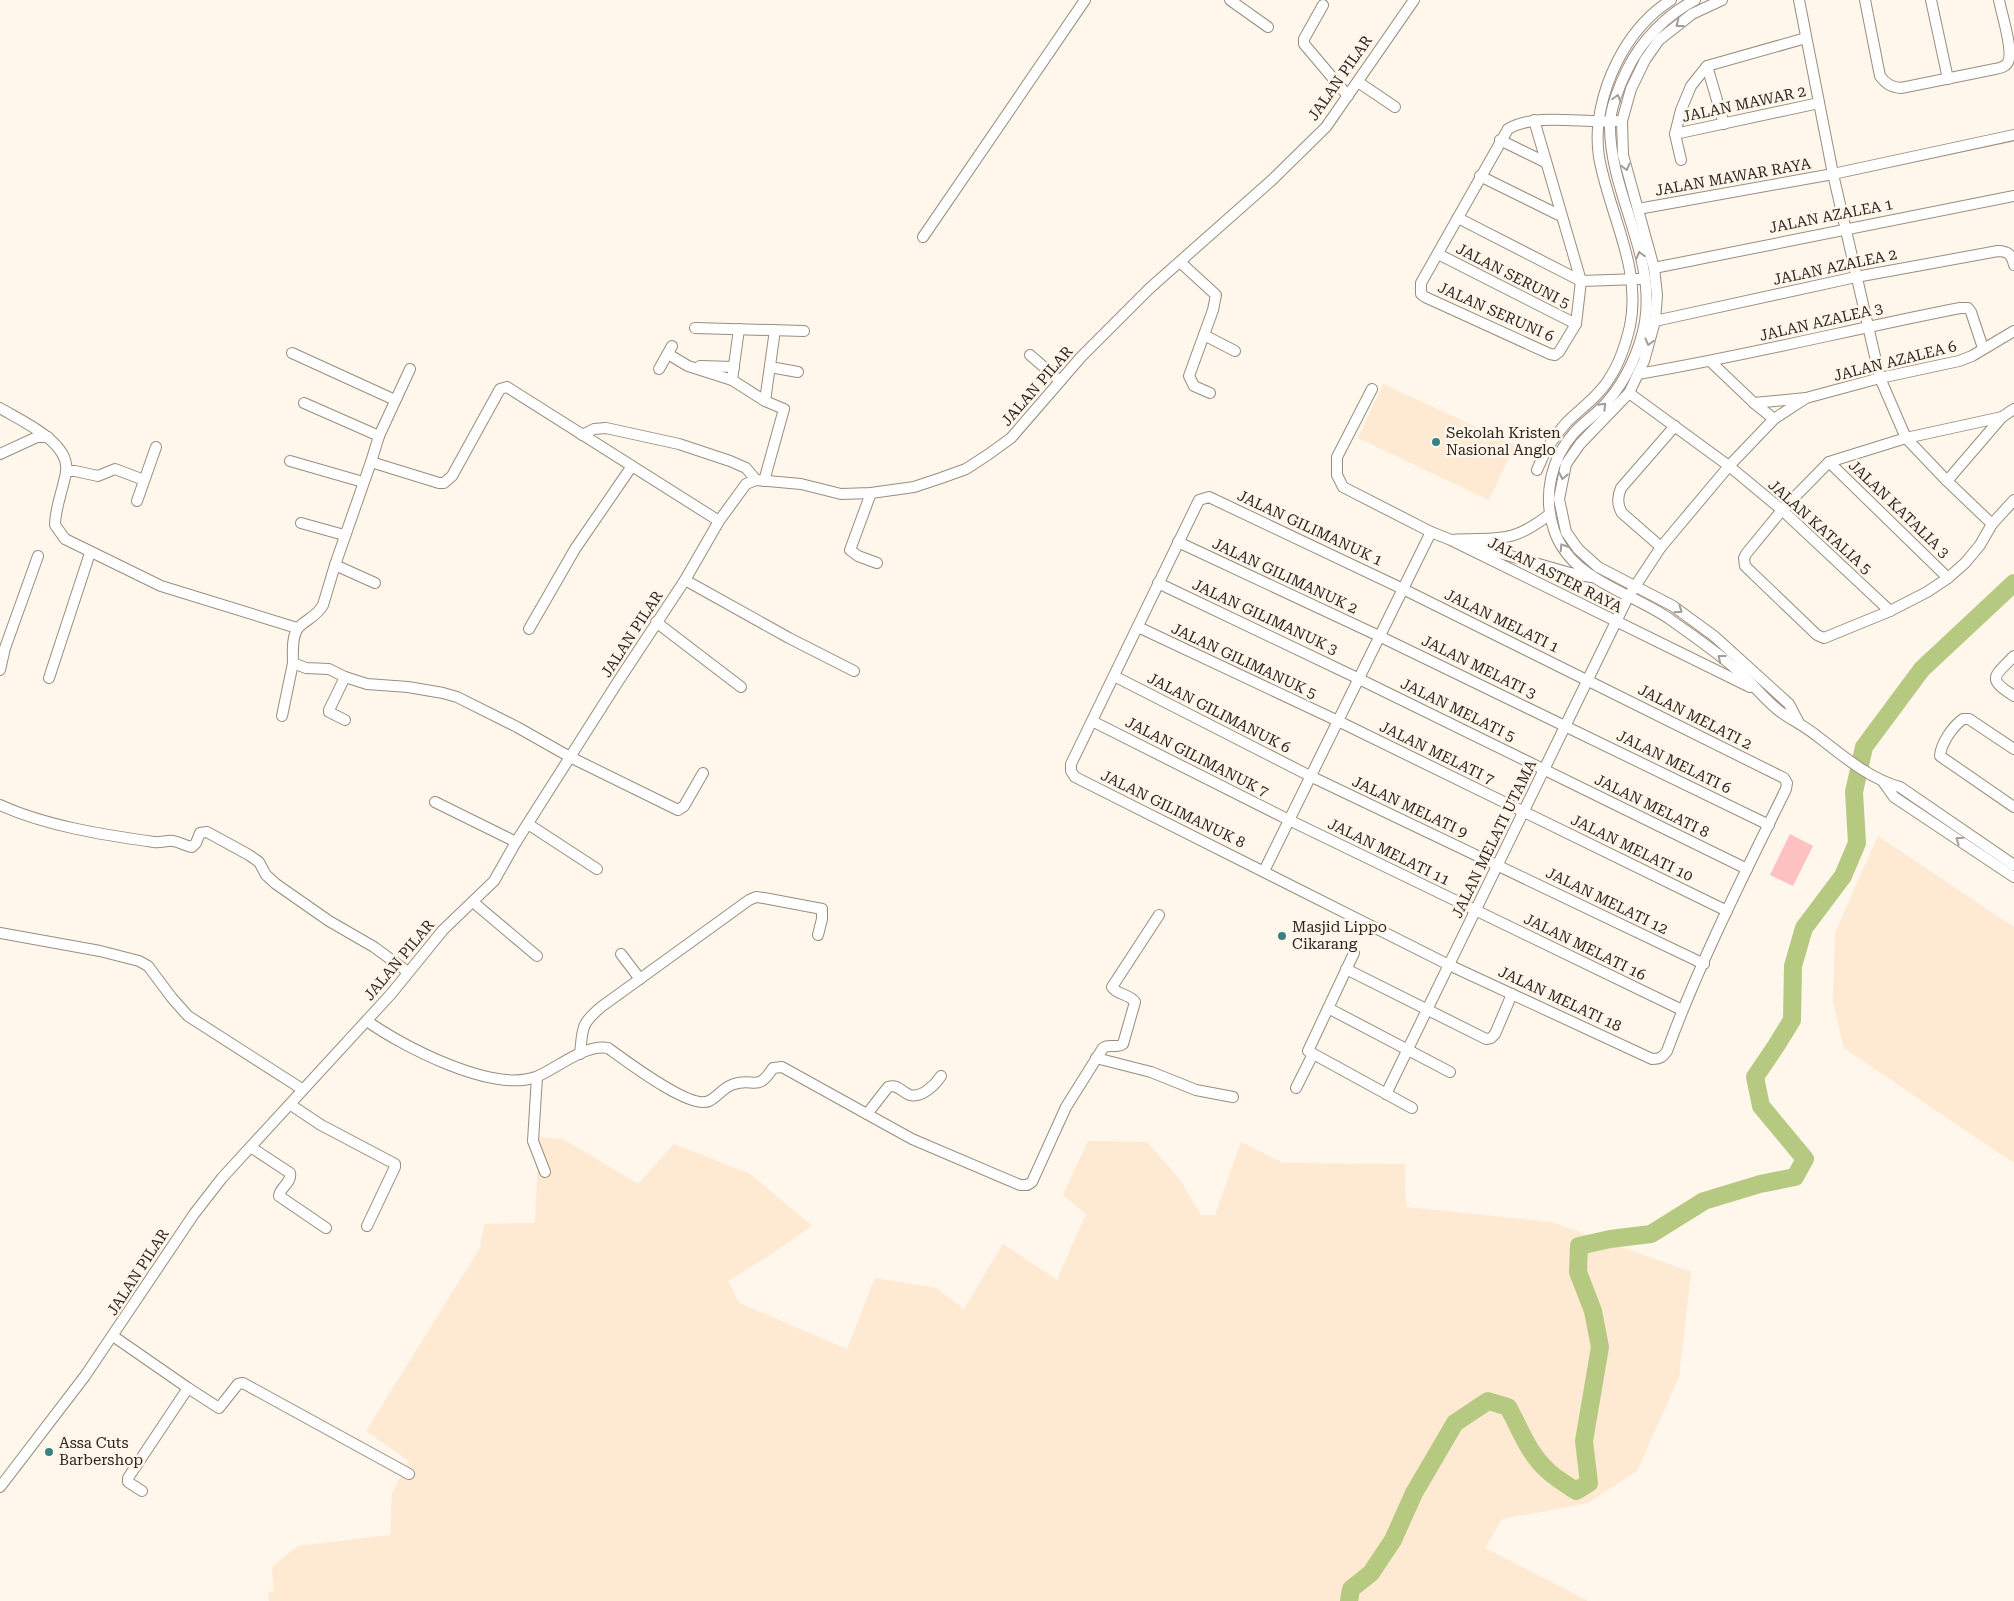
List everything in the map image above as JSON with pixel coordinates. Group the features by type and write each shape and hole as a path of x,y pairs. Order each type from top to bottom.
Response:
{"street":[{"path":"923,237 1085,0"},
{"path":"1230,0 1268,27"},
{"name":"JALAN PILAR","path":"0,1487 113,1336 194,1214 222,1178 252,1148 291,1105 302,1089 367,1021 443,930 494,881 516,842 656,622 685,580 718,522 746,484 760,480 802,484 841,494 870,493 914,487 966,469 1011,438 1081,356 1150,288 1272,180 1326,126 1358,82 1390,31 1414,0"},
{"path":"1553,468 1539,466 1558,433 1609,379 1630,327 1632,280 1599,156 1599,122 1608,82 1634,32 1650,16 1671,0"},
{"path":"1592,577 1564,550 1555,532 1548,496 1553,468 1574,433 1606,403 1619,386 1634,357 1642,333 1646,303 1644,268 1615,170 1610,122 1624,77 1639,50 1662,24 1693,0"},
{"name":"JALAN ASTER RAYA","path":"1722,0 1692,14 1659,40 1634,79 1622,121 1623,155 1654,268 1658,296 1655,321 1644,361 1628,393 1580,444 1566,464 1559,499 1566,532 1578,549 1598,567 1673,606 1714,636 1789,704 1799,722"},
{"path":"1799,0 1833,174 1880,378 1906,438 1992,524"},
{"path":"1865,0 1880,76 1886,84 1901,88 2003,67 2010,57 2008,38 1998,0"},
{"path":"1931,0 1948,79"},
{"path":"1323,5 1304,39 1304,44 1348,96"},
{"path":"1681,160 1675,134 1685,98 1691,86 1707,66 1806,38"},
{"path":"1707,66 1724,124"},
{"path":"1358,82 1395,107"},
{"name":"JALAN MAWAR 2","path":"1675,134 1819,103"},
{"path":"1534,120 1581,282 1576,324"},
{"path":"1438,254 1500,140 1508,129 1534,120 1622,121"},
{"name":"JALAN MAWAR RAYA","path":"1638,209 1833,174 2014,135"},
{"path":"1500,140 1545,162"},
{"path":"1480,176 1561,216"},
{"name":"JALAN AZALEA 1","path":"1654,268 1846,228 2014,196"},
{"path":"1458,218 1581,282 1645,279"},
{"name":"JALAN AZALEA 2","path":"1655,321 1856,277 1998,251 2005,251 2010,254 2014,265"},
{"name":"JALAN SERUNI 6","path":"1438,254 1421,283 1421,294 1555,355 1559,352 1576,324"},
{"name":"JALAN SERUNI 5","path":"1438,254 1576,324"},
{"path":"1180,262 1216,295 1213,310 1190,376 1190,381 1194,386 1210,393"},
{"name":"JALAN AZALEA 3","path":"1638,374 1711,362 1868,326 1960,308 1968,308 1972,312 1983,348"},
{"path":"695,328 804,331"},
{"path":"732,380 738,329"},
{"path":"765,401 775,330"},
{"name":"JALAN AZALEA 6","path":"1754,403 1806,398 1880,378 1959,361 1972,356 2014,330"},
{"path":"1204,335 1235,351"},
{"path":"582,435 594,429 606,428 679,444 730,460 746,468 760,480 784,409 765,401 732,380 688,366 670,350 659,369"},
{"path":"292,353 395,400"},
{"path":"1030,355 1060,381"},
{"path":"1711,362 1754,403 1774,419"},
{"path":"688,366 734,367"},
{"path":"770,368 798,372"},
{"path":"282,716 293,664 293,646 297,628 316,614 323,605 344,535 379,436 410,369"},
{"path":"1609,379 1619,386"},
{"path":"371,462 439,483 447,481 452,476 502,387 507,387 718,522"},
{"name":"JALAN ASTER RAYA","path":"1372,389 1337,457 1337,475 1343,487 1431,532 1451,540 1755,689"},
{"name":"JALAN KATALIA 5","path":"1628,393 1729,466 1782,510 1890,611"},
{"name":"JALAN AZALEA 6","path":"1661,548 1729,466 1774,419 1806,398"},
{"path":"304,403 379,436"},
{"path":"0,408 48,437 62,453 66,464 66,471 54,525 65,539 90,553 161,586 297,628"},
{"path":"1947,480 2002,417 2014,409"},
{"path":"2002,417 1906,438 1829,462 1782,510 1746,554 1744,563 1817,635 1824,638 1890,611 1948,578 1965,563 1980,545 1992,524 2014,500"},
{"path":"1661,548 1622,513 1619,508 1618,495 1621,488 1675,426"},
{"path":"0,454 37,437 48,437"},
{"path":"137,501 156,447"},
{"path":"290,461 363,482"},
{"name":"JALAN KATALIA 3","path":"1829,462 1948,578"},
{"path":"529,629 575,549 632,466"},
{"path":"66,471 98,476 115,469 144,480"},
{"path":"870,493 850,550 858,556 877,563"},
{"name":"JALAN GILIMANUK 1","path":"1178,542 1199,500 1210,497 1403,589"},
{"path":"1451,540 1505,539 1528,530 1550,514"},
{"path":"301,523 344,535"},
{"path":"1264,871 1431,532"},
{"path":"1451,540 1570,573 1592,577"},
{"path":"1092,721 1178,542"},
{"name":"JALAN GILIMANUK 2","path":"1178,542 1379,636"},
{"name":"JALAN MELATI UTAMA","path":"1386,1094 1628,597 1661,548"},
{"path":"49,678 90,553"},
{"path":"0,670 5,648 38,556"},
{"path":"335,565 375,582"},
{"name":"JALAN ASTER RAYA","path":"1592,577 1668,618 1739,671 1755,689 1782,713 1799,722"},
{"path":"685,580 789,638 854,671"},
{"name":"JALAN GILIMANUK 3","path":"1158,583 1359,679"},
{"name":"JALAN MELATI 1","path":"1403,589 1588,680"},
{"path":"656,622 742,687"},
{"name":"JALAN GILIMANUK 5","path":"1138,627 1338,721"},
{"name":"JALAN MELATI 3","path":"1379,636 1566,726"},
{"path":"2014,656 1997,673 1996,680 1998,686 2014,696"},
{"path":"293,664 306,668 329,668 345,678 368,684 415,688 457,697 517,727 570,757 678,810 684,806 703,773"},
{"name":"JALAN GILIMANUK 6","path":"1114,676 1310,776"},
{"path":"344,720 329,712 329,710 345,678"},
{"name":"JALAN MELATI 5","path":"1359,679 1544,769"},
{"name":"JALAN MELATI 2","path":"1588,680 1784,778 1787,783 1786,789 1769,825"},
{"path":"2014,749 1969,719 1963,718 1958,722 1940,748 1940,756 2014,807"},
{"name":"JALAN GILIMANUK 8","path":"1092,721 1071,764 1071,771 1074,777 1449,964"},
{"name":"JALAN GILIMANUK 7","path":"1092,721 1289,820"},
{"name":"JALAN MELATI 7","path":"1338,721 1524,812"},
{"path":"1799,722 1836,751 1884,782 1894,797 1980,842 2012,867"},
{"name":"JALAN MELATI 6","path":"1566,726 1769,825"},
{"name":"JALAN MELATI 8","path":"1544,769 1746,869"},
{"name":"JALAN MELATI 9","path":"1310,776 1497,865"},
{"path":"435,802 516,842"},
{"path":"0,805 24,816 154,842 172,841 192,847 200,833 207,832 249,855 259,862 266,875 280,887 329,921 374,947 408,972"},
{"name":"JALAN MELATI 10","path":"1524,812 1727,911"},
{"path":"1932,816 1974,851 2012,867"},
{"name":"JALAN MELATI 11","path":"1289,820 1476,911"},
{"path":"528,824 598,869"},
{"path":"1682,1010 1746,869 1769,825"},
{"path":"1974,851 1980,842"},
{"name":"JALAN MELATI 12","path":"1497,865 1704,964"},
{"path":"580,1054 586,1020 600,1007 749,900 756,897 814,906 822,909 822,919 818,935"},
{"path":"473,902 537,956"},
{"name":"JALAN MELATI 16","path":"1476,911 1682,1010"},
{"path":"367,1021 411,1048 445,1064 496,1078 512,1080 536,1077 596,1047 608,1048 664,1087 692,1101 701,1102 709,1102 724,1088 736,1083 757,1084 765,1079 773,1068 782,1067 912,1139 1020,1185 1027,1185 1032,1182 1066,1108 1096,1058 1105,1046 1119,1046 1123,1044 1135,1002 1112,987 1159,915"},
{"path":"0,933 92,950 148,966 188,1016 302,1089"},
{"path":"621,954 640,980"},
{"path":"1296,1088 1328,1008 1354,954"},
{"name":"JALAN MELATI 18","path":"1449,964 1652,1059 1658,1059 1667,1051 1682,1010"},
{"path":"1346,969 1486,1039 1491,1038 1495,1034 1512,994"},
{"path":"1328,1008 1450,1072"},
{"path":"1310,1052 1412,1108"},
{"path":"1096,1058 1151,1072 1196,1090 1233,1097"},
{"path":"867,1114 888,1087 894,1085 909,1095 914,1095 936,1085 941,1076"},
{"path":"536,1077 533,1141 545,1172"},
{"path":"291,1105 327,1128 395,1164 367,1226"},
{"path":"252,1148 290,1174 289,1181 280,1191 279,1196 326,1228"},
{"path":"113,1336 219,1408 238,1384 243,1383 409,1474"},
{"path":"142,1491 128,1482 128,1478 188,1388"}],"shaded area":[{"name":"Sekolah Kristen Nasional Anglo","path":"1383,384 1515,445 1489,500 1358,438"},
{"path":"1790,834 1813,846 1793,886 1770,875"},
{"path":"1878,836 2014,927 2014,1163 1844,1048 1833,1001 1835,933"},
{"path":"539,1137 563,1139 638,1184 674,1144 750,1174 812,1226 728,1281 739,1303 847,1349 875,1278 936,1288 964,1309 1003,1244 1057,1280 1086,1214 1063,1195 1088,1141 1147,1142 1180,1180 1201,1215 1215,1215 1241,1142 1283,1163 1405,1164 1406,1207 1551,1222 1691,1272 1679,1377 1637,1471 1588,1503 1502,1519 1485,1548 1588,1601 269,1601 268,1593 274,1591 272,1567 298,1546 390,1535 392,1493 409,1461 366,1431 480,1248 484,1224 535,1223"}],"waterway":[{"path":"1349,1601 1351,1589 1371,1573 1393,1540 1414,1493 1455,1423 1488,1401 1508,1407 1535,1456 1554,1476 1576,1491 1589,1483 1584,1441 1600,1347 1593,1311 1578,1272 1579,1246 1610,1239 1651,1234 1704,1201 1760,1184 1795,1177 1805,1159 1761,1106 1755,1077 1792,1020 1793,966 1804,928 1843,876 1857,843 1854,792 1864,747 1922,669 2014,583"}],"place":[{"name":"Sekolah Kristen Nasional Anglo","path":"1436,442"},
{"name":"Masjid Lippo Cikarang","path":"1282,936"},
{"name":"Assa Cuts Barbershop","path":"49,1452"}]}
